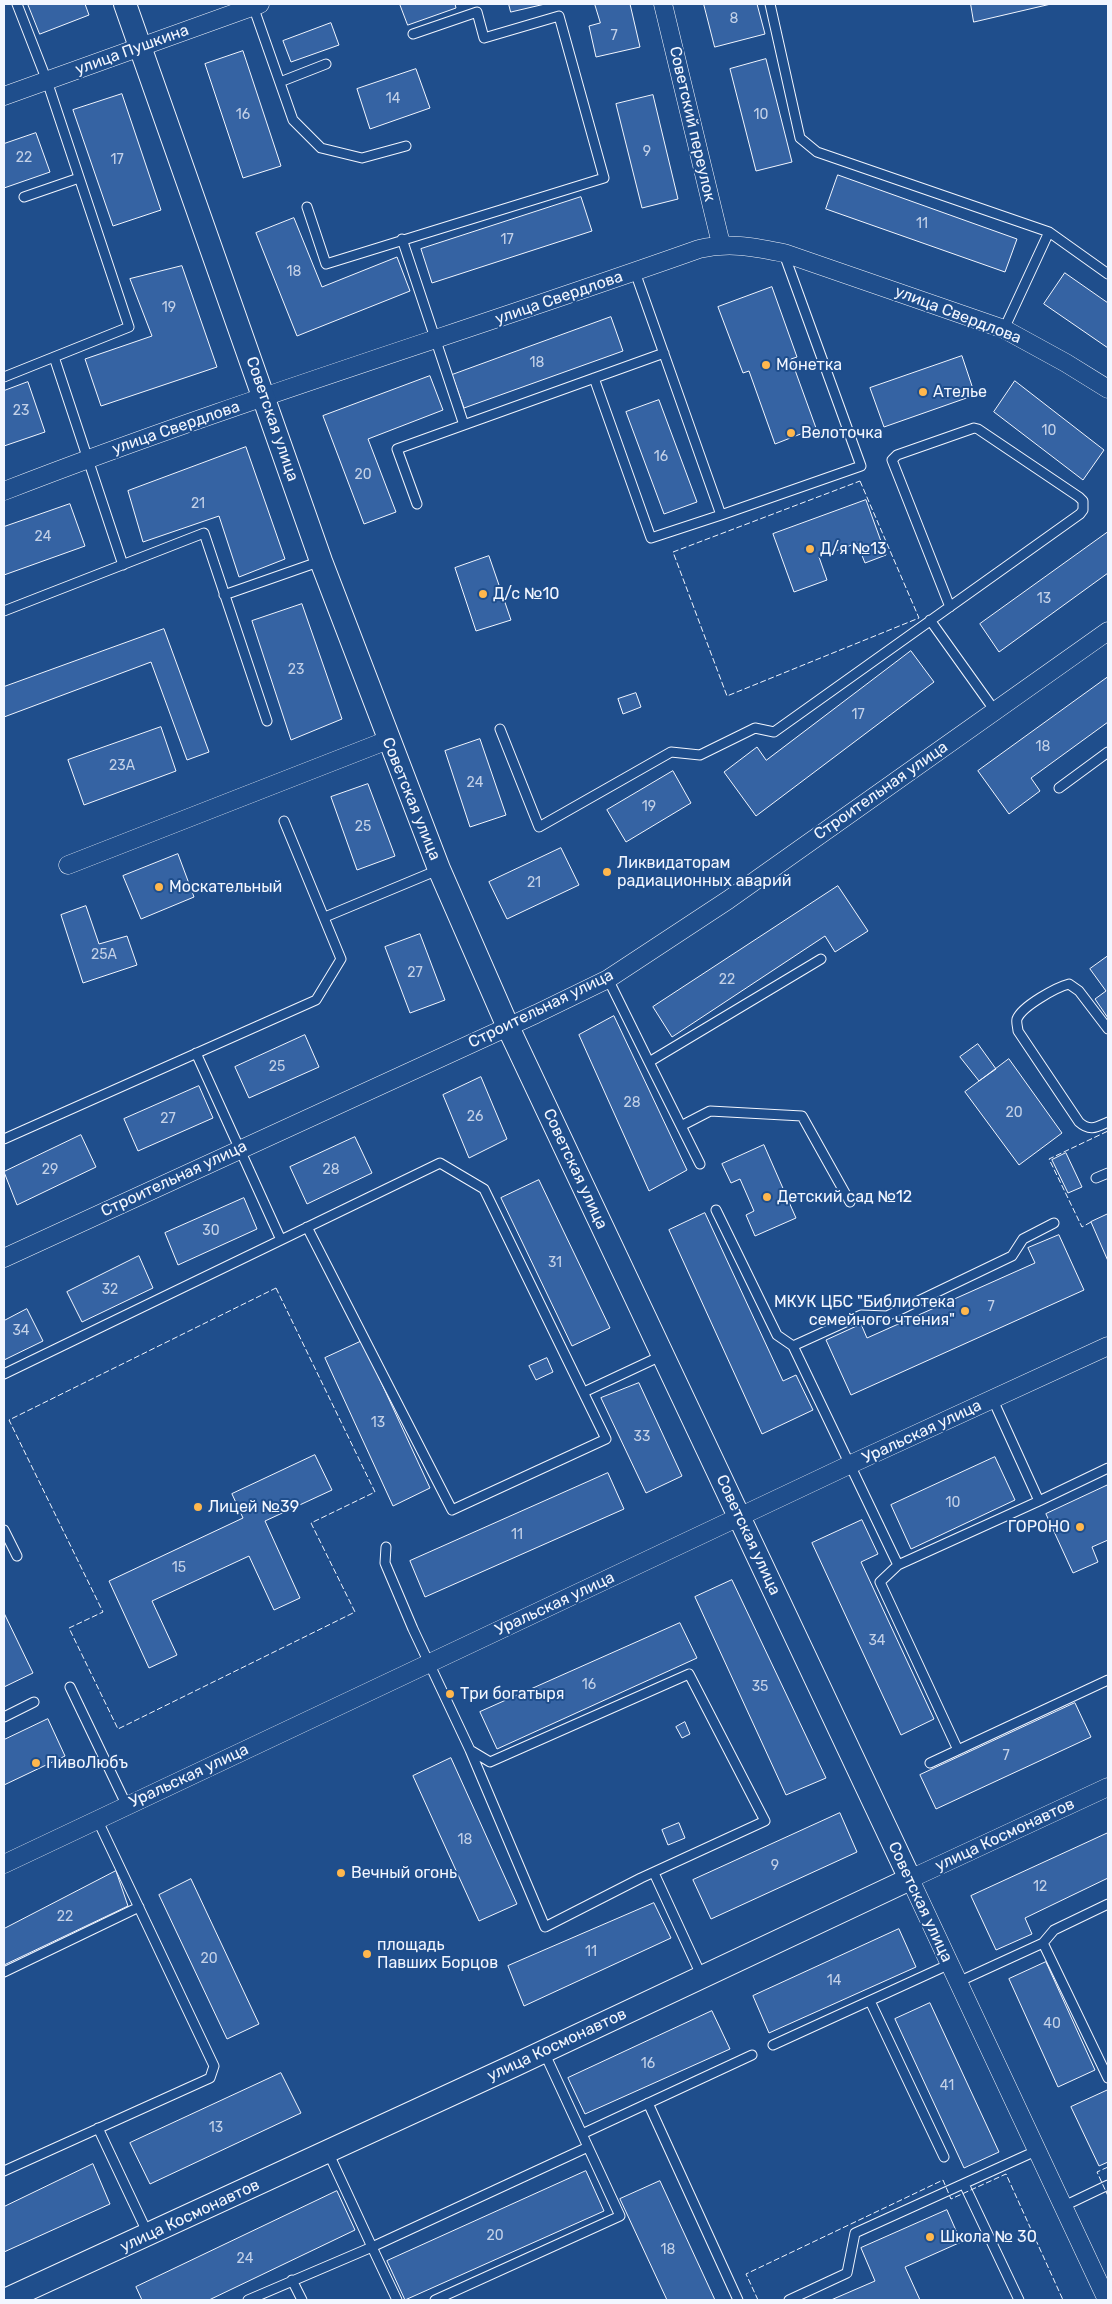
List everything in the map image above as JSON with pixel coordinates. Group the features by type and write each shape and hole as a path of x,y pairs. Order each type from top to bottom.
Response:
{"street":[{"name":"Советская улица","path":"125,4 321,561 439,869 508,1027 1107,2300"},
{"name":"Советский переулок","path":"663,4 721,244"},
{"name":"улица Пушкина","path":"4,96 257,5"},
{"name":"улица Свердлова","path":"4,490 87,458 264,397 699,249 721,244 753,246 784,253 1004,329 1066,363 1108,389"},
{"name":"Строительная улица","path":"4,1258 508,1027 608,979 728,900 1108,631"},
{"path":"68,864 388,740"},
{"name":"Уральская улица","path":"4,1864 740,1517 1108,1346"},
{"name":"улица Космонавтов","path":"5,2300 544,2052 1108,1787"}],"lane":[{"path":"4,377 129,327 47,81 17,4"},
{"path":"770,4 800,138 817,152 1049,232 1108,274"},
{"path":"257,5 293,120 320,148 362,158 406,146"},
{"path":"307,207 326,264 604,178 559,16 484,38 476,8 413,34"},
{"path":"280,82 326,64"},
{"path":"24,197 79,178"},
{"path":"1004,329 1049,232"},
{"path":"402,239 464,425"},
{"path":"594,378 651,538 861,466 784,253"},
{"path":"635,272 722,515"},
{"path":"417,504 397,449 664,353"},
{"path":"54,357 123,565"},
{"path":"500,729 539,827 671,752 700,755 754,728 774,732 1080,514 1084,505 1079,498 974,428 897,454 892,460 950,606"},
{"path":"4,611 204,534 268,721"},
{"path":"224,595 321,561"},
{"path":"930,620 995,711"},
{"path":"1059,788 1108,752"},
{"path":"4,1139 316,1000 342,959 284,821"},
{"path":"325,917 439,869"},
{"path":"649,1062 821,960"},
{"path":"608,979 700,1164"},
{"path":"1108,1029 1080,991 1070,984 1059,986 1022,1011 1017,1020 1018,1031 1080,1122 1086,1128 1094,1129 1108,1122"},
{"path":"196,1053 281,1240"},
{"path":"681,1126 710,1111 802,1116 850,1202"},
{"path":"4,1374 307,1227 440,1164 484,1189 606,1439 452,1510 307,1227"},
{"path":"1096,1178 1108,1173"},
{"path":"716,1210 777,1335 793,1346 898,1565"},
{"path":"793,1346 861,1315 887,1316 1012,1256 1023,1239 1054,1223"},
{"path":"584,1392 662,1355"},
{"path":"993,1400 1039,1501"},
{"path":"958,1750 880,1582 898,1565 1108,1468"},
{"path":"4,1530 17,1556"},
{"path":"386,1547 386,1563 470,1750 545,1927 654,1872 765,1821 689,1674 490,1762 470,1750"},
{"path":"930,1763 1108,1680"},
{"path":"70,1687 127,1806"},
{"path":"4,1717 34,1702"},
{"path":"4,2171 210,2078 214,2066 98,1819"},
{"path":"654,1872 702,1977"},
{"path":"958,1982 1043,1943 1054,1930 1108,1904"},
{"path":"4,1972 139,1907"},
{"path":"1043,1943 1108,2078"},
{"path":"773,2045 950,1964"},
{"path":"870,2001 944,2157"},
{"path":"435,2300 620,2216 544,2052"},
{"path":"582,2134 752,2055"},
{"path":"648,2103 738,2300"},
{"path":"98,2128 148,2235"},
{"path":"248,2300 372,2247 588,2147"},
{"path":"789,2300 847,2273 855,2233 1038,2150"},
{"path":"328,2152 397,2300"},
{"path":"964,2184 1019,2300"},
{"path":"1064,2206 1108,2185"},
{"path":"292,2280 302,2300"}],"building":[{"path":"28,4 85,4 89,15 40,34"},
{"path":"400,4 455,4 456,8 408,25"},
{"path":"509,4 545,4 511,12"},
{"path":"595,4 630,4 640,47 596,57 589,26 600,23"},
{"path":"704,4 757,4 765,34 715,47"},
{"path":"971,4 1051,4 974,22"},
{"path":"331,23 339,45 291,62 283,41"},
{"path":"243,51 281,166 243,178 205,64"},
{"path":"766,59 792,162 756,171 730,69"},
{"path":"416,69 430,108 370,129 357,89"},
{"path":"122,94 161,210 113,226 73,110"},
{"path":"653,95 678,199 642,208 616,104"},
{"path":"36,133 50,172 4,188 4,144"},
{"path":"838,175 1017,239 1005,272 826,209"},
{"path":"581,197 592,231 432,283 421,249"},
{"path":"294,218 322,287 397,257 410,291 297,336 256,233"},
{"path":"182,266 217,367 101,406 85,359 152,336 130,279"},
{"path":"1065,273 1108,303 1108,348 1044,304"},
{"name":"Монетка","path":"772,287 797,357 791,359 816,428 775,444 749,371 743,373 718,307"},
{"path":"611,317 623,351 464,408 452,375"},
{"name":"Ателье","path":"962,356 975,395 884,427 870,388"},
{"path":"430,376 443,410 368,439 396,512 364,524 323,416"},
{"path":"1015,381 1104,450 1083,480 994,412"},
{"path":"28,382 45,432 4,446 4,391"},
{"path":"659,400 697,502 664,514 626,412"},
{"path":"246,447 285,559 239,577 219,516 143,542 128,491"},
{"name":"Д/я №13","path":"866,500 886,555 865,563 857,543 819,557 827,580 794,592 773,534"},
{"path":"70,504 85,546 4,575 4,527"},
{"path":"1108,532 1108,573 999,652 980,624"},
{"name":"Д/с №10","path":"489,556 511,620 476,631 455,568"},
{"path":"302,604 342,719 291,740 252,621"},
{"path":"164,629 209,752 187,760 151,662 4,717 4,687"},
{"path":"911,651 934,682 756,816 724,772 757,747 766,760"},
{"path":"1108,677 1108,722 1031,778 1040,791 1009,814 978,771"},
{"path":"636,693 641,707 623,714 618,699"},
{"path":"161,727 176,771 84,805 68,760"},
{"path":"480,739 506,815 470,827 445,751"},
{"path":"673,771 691,803 626,842 607,810"},
{"path":"368,784 395,856 357,870 331,797"},
{"path":"561,848 579,885 507,919 489,882"},
{"name":"Москательный","path":"178,854 194,897 141,919 123,876"},
{"path":"838,886 868,931 835,952 825,936 672,1037 653,1007"},
{"path":"86,906 99,944 127,936 137,965 83,983 61,915"},
{"path":"420,934 445,1000 410,1013 385,947"},
{"path":"1108,956 1108,1018 1095,999 1106,991 1090,969"},
{"path":"614,1016 687,1170 649,1191 579,1035"},
{"path":"305,1035 319,1067 249,1098 235,1067"},
{"path":"978,1044 996,1069 979,1081 960,1057"},
{"path":"1009,1059 1062,1133 1019,1165 965,1092"},
{"path":"481,1077 507,1139 469,1158 443,1095"},
{"path":"199,1086 213,1118 138,1151 124,1119"},
{"path":"81,1135 96,1167 17,1205 4,1172"},
{"path":"355,1137 372,1173 307,1204 290,1167"},
{"name":"Детский сад №12","path":"764,1145 796,1218 755,1236 746,1215 754,1211 740,1179 731,1183 722,1164"},
{"path":"1066,1153 1082,1187 1068,1193 1052,1160"},
{"path":"539,1180 610,1328 572,1346 501,1198"},
{"path":"244,1198 257,1229 178,1265 165,1233"},
{"path":"705,1213 783,1381 796,1375 813,1410 762,1434 669,1230"},
{"path":"1108,1214 1108,1261 1091,1222"},
{"path":"1059,1235 1084,1290 851,1395 826,1340 861,1324 867,1338 1035,1263 1028,1248"},
{"path":"139,1256 153,1288 82,1322 67,1292"},
{"path":"27,1309 43,1341 4,1360 4,1321"},
{"path":"362,1341 430,1488 393,1506 325,1358"},
{"path":"547,1358 553,1372 536,1380 529,1366"},
{"path":"639,1383 682,1476 646,1493 601,1398"},
{"path":"315,1455 332,1490 265,1521 300,1598 274,1610 249,1556 152,1601 177,1655 149,1668 109,1581 243,1518 232,1494"},
{"path":"995,1457 1015,1500 911,1549 891,1505"},
{"path":"608,1473 624,1509 425,1597 410,1561"},
{"name":"ГОРОНО","path":"1108,1485 1108,1540 1092,1547 1098,1562 1073,1573 1046,1514"},
{"path":"862,1520 878,1554 861,1562 934,1719 901,1735 812,1543"},
{"path":"732,1580 826,1778 786,1795 695,1597"},
{"path":"4,1613 33,1673 4,1687"},
{"path":"680,1623 697,1658 497,1749 480,1712"},
{"path":"1075,1703 1091,1737 936,1809 920,1775"},
{"path":"48,1719 65,1756 4,1785 4,1740"},
{"path":"685,1722 690,1734 682,1738 676,1727"},
{"path":"451,1758 517,1904 479,1921 413,1776"},
{"path":"840,1813 857,1852 711,1919 693,1880"},
{"path":"679,1823 685,1838 668,1845 662,1830"},
{"path":"1108,1833 1108,1878 1025,1918 1032,1934 996,1950 971,1896"},
{"path":"116,1871 128,1906 4,1965 4,1929"},
{"path":"191,1879 259,2024 227,2039 159,1895"},
{"path":"654,1903 671,1938 524,2006 508,1966"},
{"path":"899,1929 916,1967 769,2033 753,1996"},
{"path":"1046,1962 1095,2070 1058,2087 1009,1979"},
{"path":"930,2003 999,2152 964,2168 895,2019"},
{"path":"712,2011 730,2049 585,2114 568,2078"},
{"path":"281,2073 301,2113 150,2184 130,2143"},
{"path":"1108,2090 1108,2162 1099,2166 1071,2107"},
{"path":"93,2164 110,2204 4,2252 4,2207"},
{"path":"586,2171 604,2211 405,2300 387,2261"},
{"path":"660,2181 715,2300 667,2300 620,2199"},
{"path":"337,2191 355,2230 209,2300 142,2300 136,2287"},
{"path":"947,2210 961,2242 905,2267 920,2300 831,2300 875,2281 861,2248"}],"fence":[{"path":"860,481 919,618 727,696 673,552 860,481"},
{"path":"1091,1222 1082,1227 1049,1159 1108,1131"},
{"path":"276,1288 375,1492 311,1523 355,1612 118,1729 69,1628 103,1612 9,1420 276,1288"},
{"path":"1108,2167 1097,2172 1108,2196"},
{"path":"758,2300 746,2274 943,2180 951,2199 1006,2174 1063,2300"}],"place":[{"name":"Монетка","path":"766,365"},
{"name":"Ателье","path":"923,392"},
{"name":"Велоточка","path":"791,433"},
{"name":"Д/я №13","path":"810,549"},
{"name":"Д/с №10","path":"483,594"},
{"name":"Ликвидаторам радиационных аварий","path":"607,872"},
{"name":"Москательный","path":"159,887"},
{"name":"Детский сад №12","path":"767,1197"},
{"name":"МКУК ЦБС \"Библиотека семейного чтения\"","path":"965,1311"},
{"name":"Лицей №39","path":"198,1507"},
{"name":"ГОРОНО","path":"1080,1527"},
{"name":"Три богатыря","path":"450,1694"},
{"name":"ПивоЛюбъ","path":"36,1763"},
{"name":"Вечный огонь","path":"341,1873"},
{"name":"площадь Павших Борцов","path":"367,1954"},
{"name":"Школа № 30","path":"930,2237"}]}
